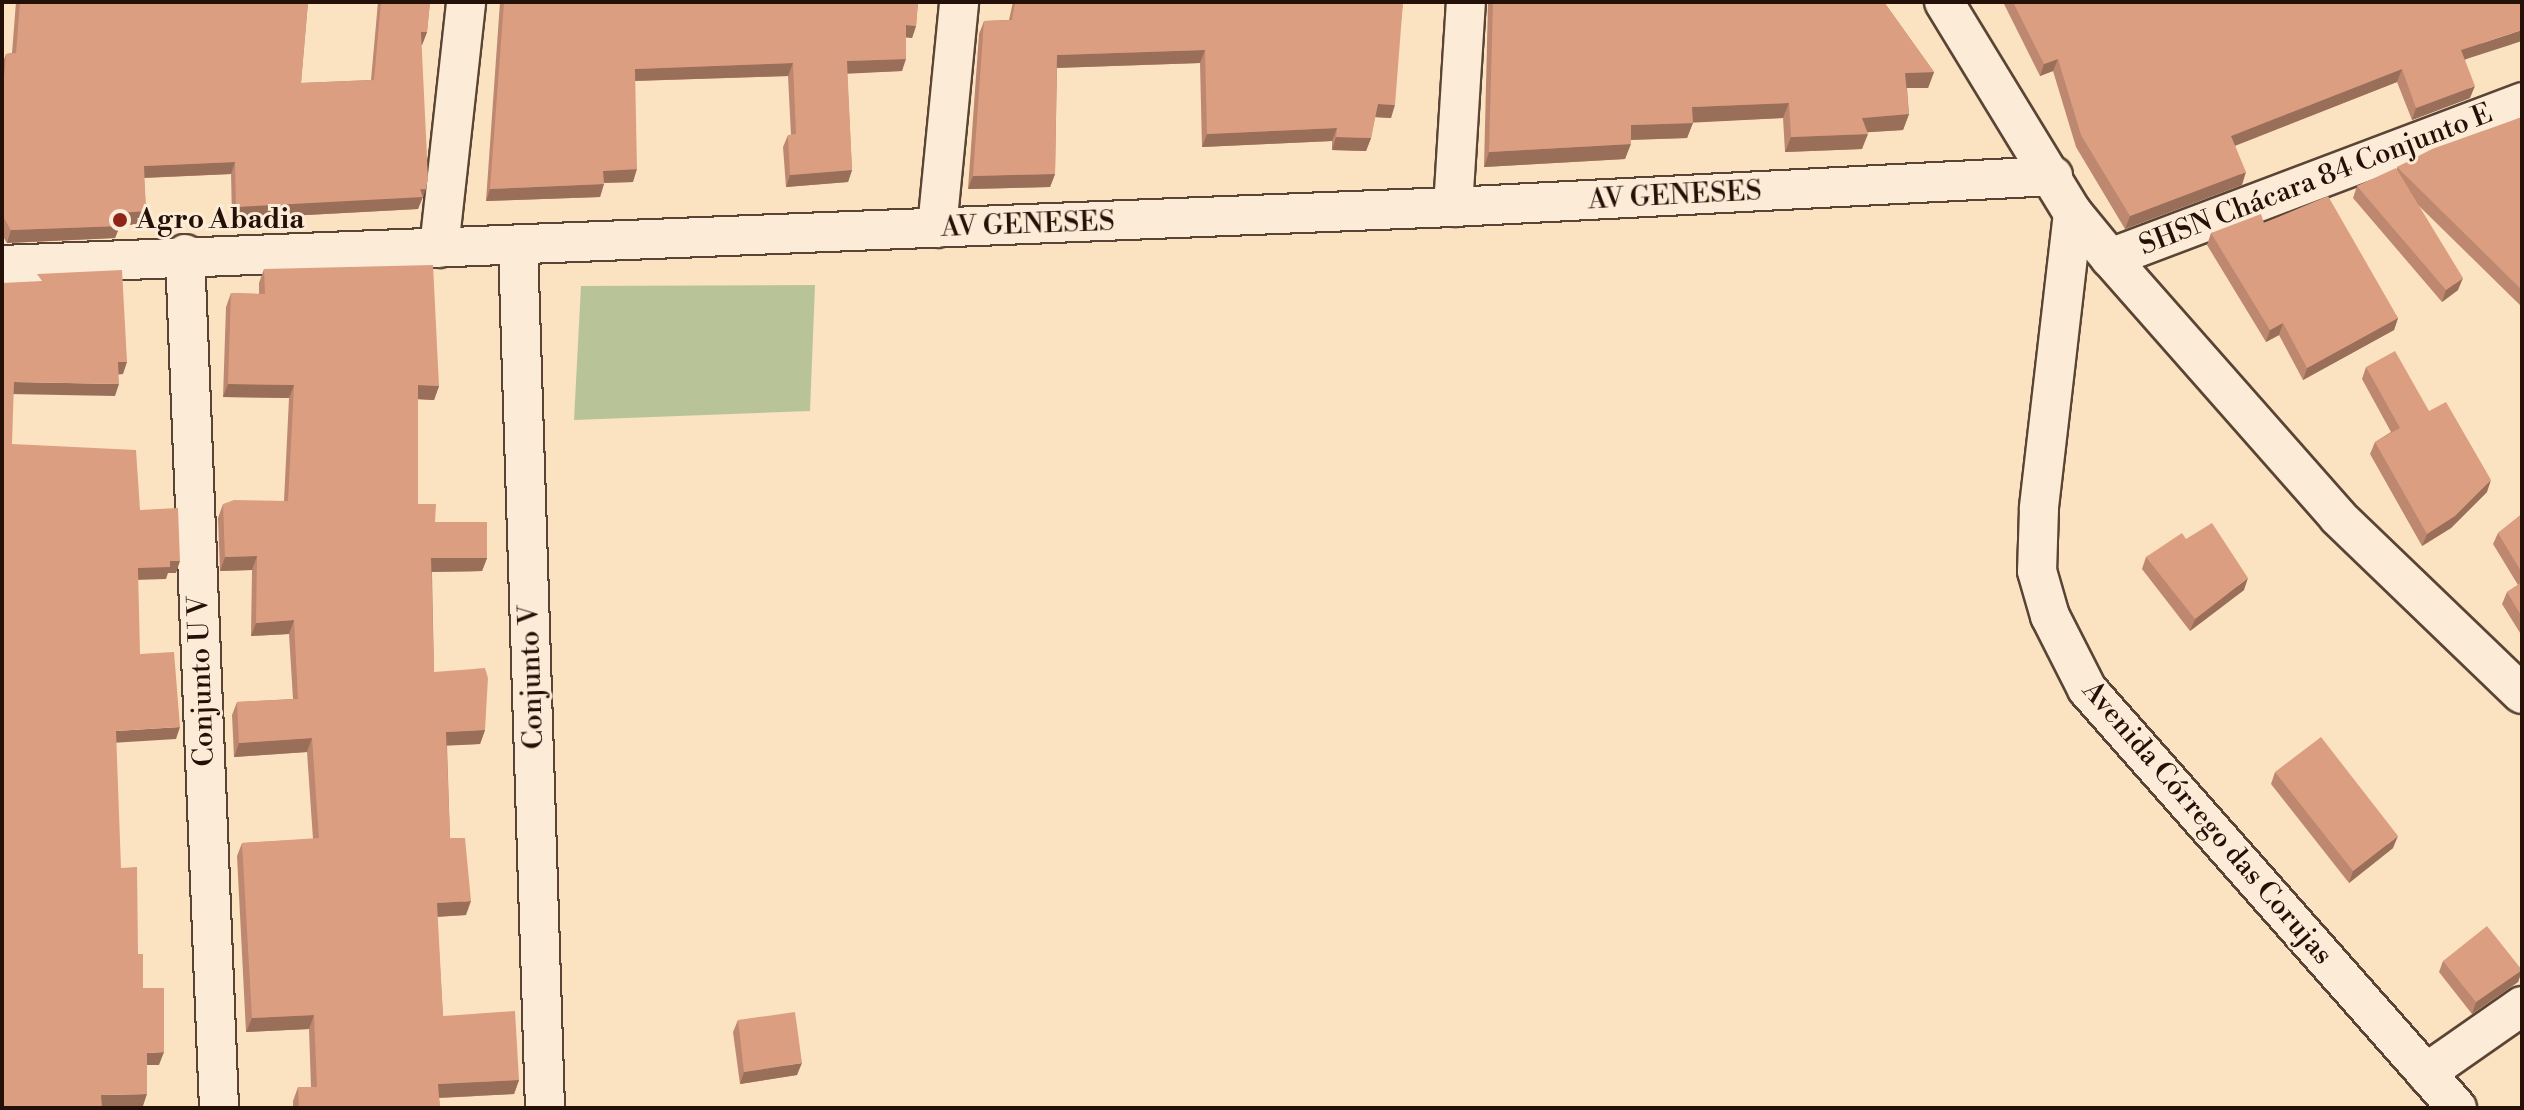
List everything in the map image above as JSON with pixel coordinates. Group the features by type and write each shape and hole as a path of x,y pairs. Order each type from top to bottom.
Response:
{"street":[{"path":"439,248 466,2"},
{"path":"937,228 959,2"},
{"path":"1453,207 1466,2"},
{"path":"1944,2 2073,213 2110,258 2338,517 2522,694"},
{"name":"SHSN Chácara 84 Conjunto E","path":"2110,258 2522,102"},
{"name":"AV GENESES","path":"2,265 185,254 439,248 1453,207 2053,176"},
{"name":"Avenida Córrego das Corujas","path":"2073,213 2039,509 2037,571 2050,616 2087,689 2457,1108"},
{"name":"Conjunto V","path":"518,245 545,1108"},
{"name":"Conjunto U V","path":"185,254 219,1108"},
{"path":"2426,1073 2522,1006"}],"green space":[{"path":"815,285 810,411 574,420 581,286"}],"building":[{"path":"20,2 308,2 301,83 374,80 381,2 430,2 427,32 421,32 428,178 426,189 420,189 423,197 236,207 235,162 144,166 146,211 119,213 120,226 11,230 2,215 2,100 6,54 16,53"},
{"path":"504,2 918,2 916,26 906,25 906,59 847,61 852,170 790,175 788,135 796,134 793,63 635,69 637,169 603,171 604,184 490,189"},
{"path":"1015,2 1403,2 1395,105 1378,104 1371,138 1336,137 1337,128 1207,134 1205,50 1057,55 1055,174 973,176 984,21 1012,20"},
{"path":"1493,2 1884,2 1934,72 1905,73 1909,114 1862,118 1868,134 1791,137 1789,103 1692,107 1693,123 1631,125 1631,144 1489,152"},
{"path":"2013,2 2522,2 2522,30 2461,50 2475,86 2416,108 2402,69 2231,136 2246,172 2130,216 2081,135 2058,59 2044,64"},
{"path":"2522,117 2522,290 2397,167 2432,149"},
{"path":"2396,168 2463,278 2446,290 2357,186"},
{"path":"2328,196 2398,318 2307,368 2283,323 2270,330 2211,233 2261,214 2264,223"},
{"path":"433,265 439,386 418,385 418,504 436,504 435,522 487,522 487,558 431,558 434,672 485,668 488,678 485,730 446,732 450,838 465,838 471,901 437,903 443,1016 515,1011 519,1080 438,1084 440,1108 299,1108 298,1087 317,1087 314,1015 252,1018 242,843 319,838 312,738 239,743 237,702 298,699 294,620 256,623 257,556 225,557 223,504 234,500 288,501 294,385 228,384 231,293 265,294 264,269"},
{"path":"122,270 127,362 118,362 119,384 14,382 12,444 136,450 140,510 178,508 180,561 170,561 170,567 138,568 140,654 174,652 180,727 116,731 121,868 137,867 138,954 143,954 143,988 164,988 164,1052 147,1053 147,1094 101,1095 102,1108 2,1108 2,283 42,281 37,274"},
{"path":"2395,351 2429,411 2446,402 2491,480 2455,516 2427,534 2375,442 2400,428 2366,367"},
{"path":"2522,514 2522,573 2498,533"},
{"path":"2212,523 2248,578 2195,619 2146,557 2182,533 2186,539"},
{"path":"2522,582 2522,617 2507,592"},
{"path":"2321,737 2398,836 2353,871 2275,772"},
{"path":"2487,926 2522,970 2476,1002 2443,961"},
{"path":"795,1012 802,1063 744,1072 738,1020"}],"place":[{"name":"Agro Abadia","path":"120,220"}]}
